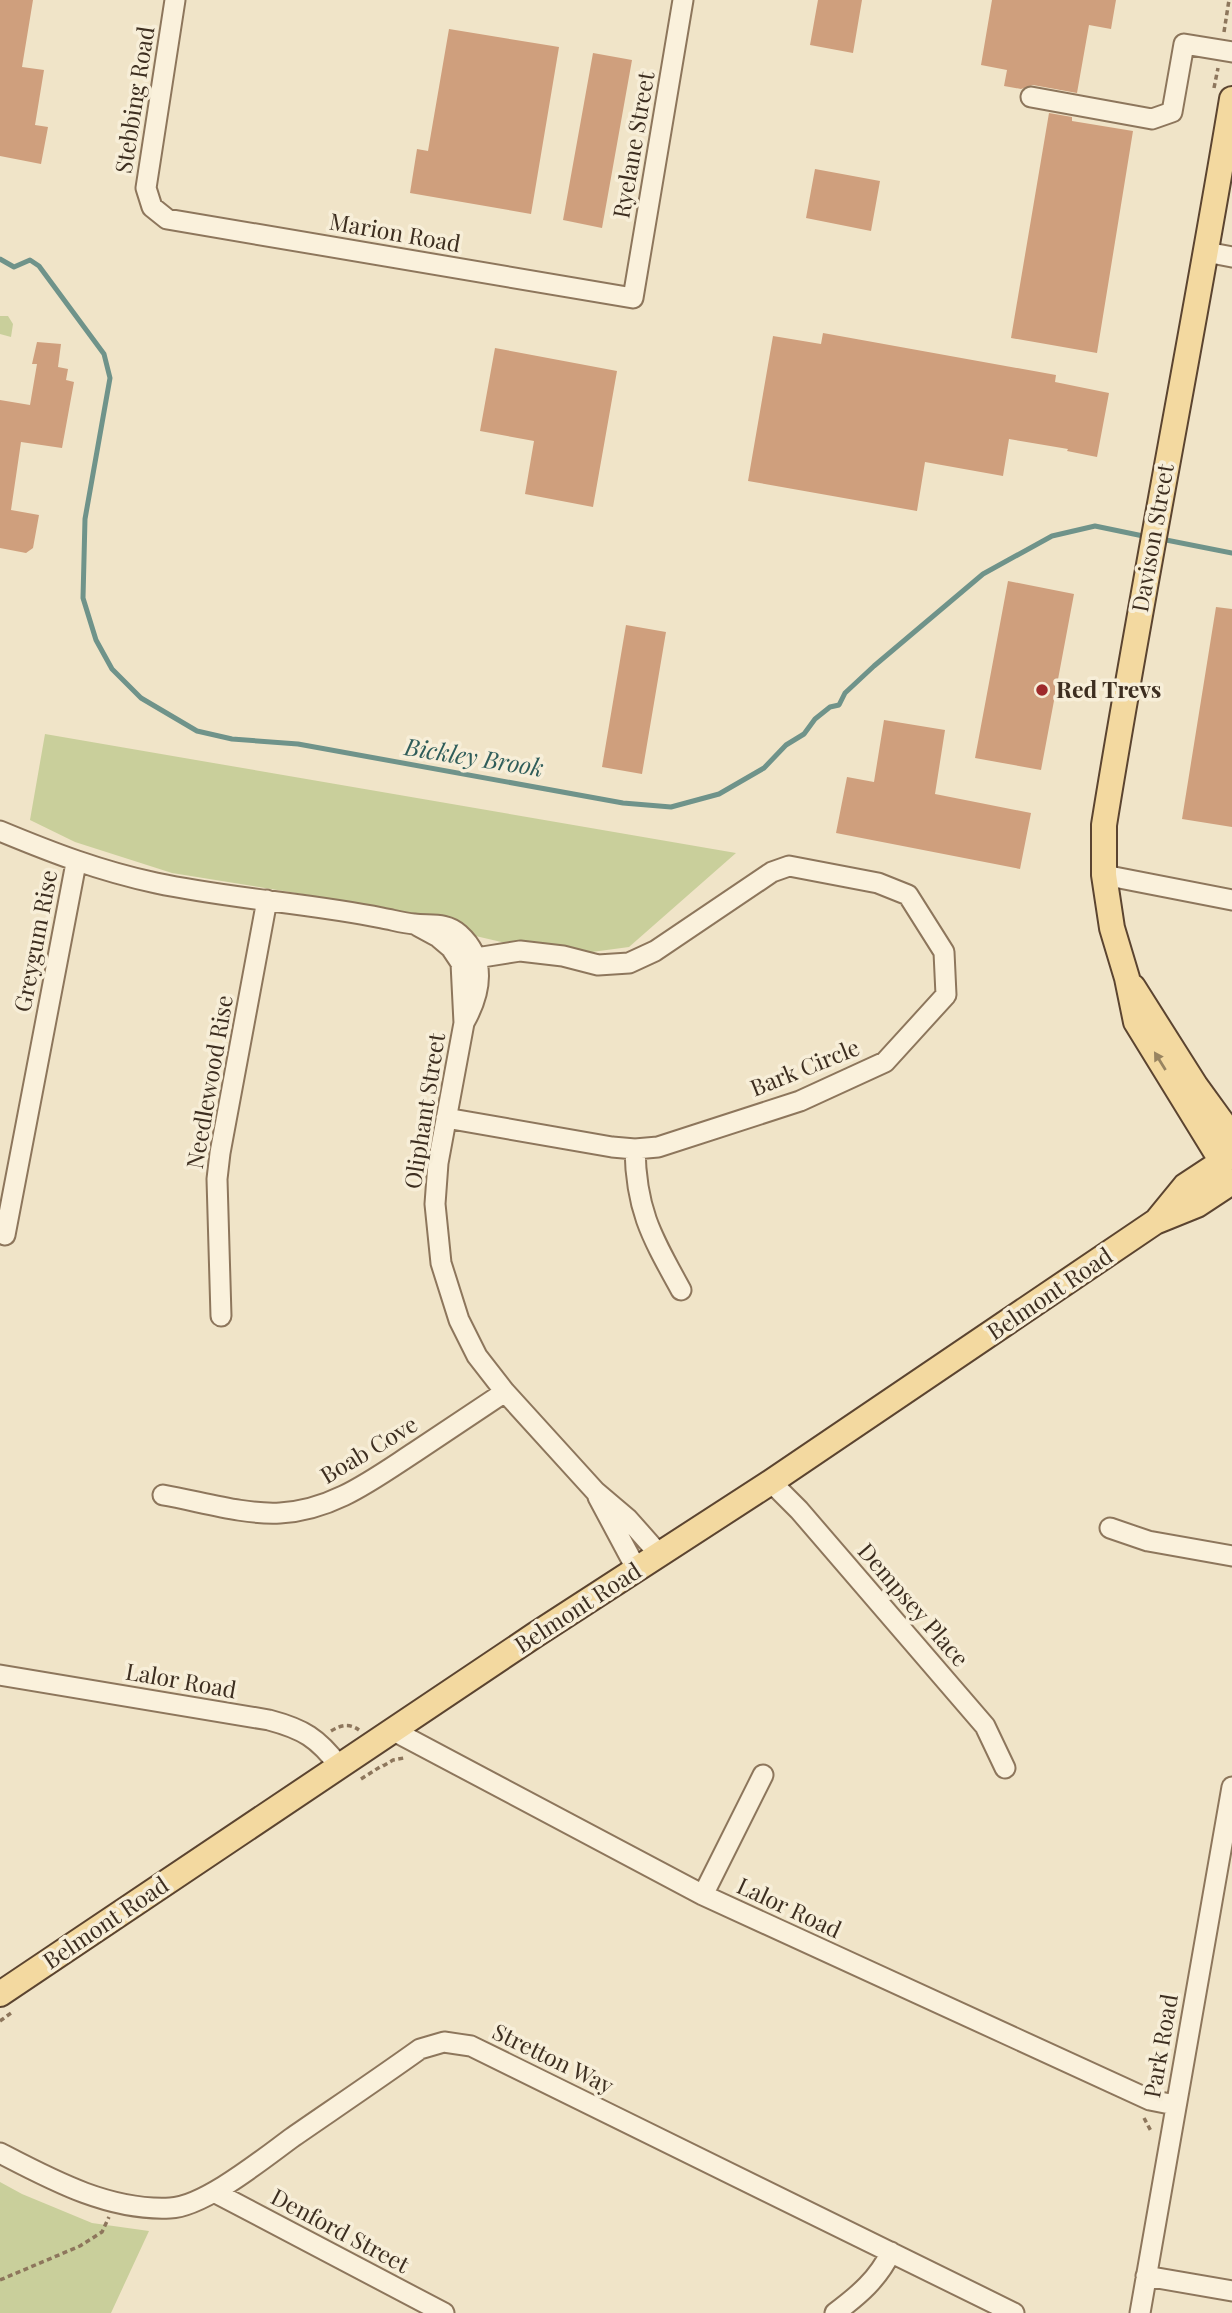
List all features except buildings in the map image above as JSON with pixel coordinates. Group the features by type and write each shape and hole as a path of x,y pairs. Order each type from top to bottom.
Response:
{"main road":[{"name":"Davison Street","path":"1229,1169 1136,1022 1127,978 1112,928 1104,875 1104,825 1156,515 1232,99"},
{"name":"Davison Street","path":"1127,978 1232,1136"},
{"name":"Belmont Road","path":"6,2003 339,1766 771,1482 1155,1222 1185,1186 1229,1169"}],"street":[{"name":"Stebbing Road","path":"152,207 146,188 175,0"},
{"name":"Ryelane Street","path":"634,298 684,0"},
{"path":"1031,97 1153,119 1172,112 1184,44 1232,52"},
{"name":"Marion Road","path":"152,207 167,219 634,298"},
{"path":"1206,252 1232,257"},
{"path":"0,831 76,863 157,883 353,912 414,924 438,937 469,961"},
{"name":"Greygum Rise","path":"5,1235 76,863"},
{"name":"Bark Circle","path":"446,1118 635,1149 658,1147 800,1101 884,1062 946,995 944,952 908,895 878,883 789,866 772,872 655,951 629,963 598,965 563,956 520,951 469,961"},
{"path":"1104,875 1232,900"},
{"name":"Needlewood Rise","path":"221,1316 217,1179 267,900"},
{"name":"Oliphant Street","path":"469,961 464,1023 446,1118 435,1204 441,1264 459,1320 477,1356 505,1392 595,1491 628,1519 659,1554"},
{"path":"635,1149 637,1188 645,1222 681,1290"},
{"name":"Boab Cove","path":"163,1495 256,1512 307,1511 332,1503 359,1489 505,1392"},
{"name":"Dempsey Place","path":"771,1482 799,1510 985,1726 1005,1768"},
{"name":"Oliphant Street","path":"595,1491 611,1527 637,1570"},
{"path":"1110,1528 1148,1541 1232,1556"},
{"name":"Lalor Road","path":"0,1675 293,1726 311,1735 328,1750 339,1766"},
{"name":"Lalor Road","path":"394,1731 703,1895 1150,2100 1175,2105"},
{"path":"703,1895 763,1775"},
{"name":"Park Road","path":"1140,2313 1232,1787"},
{"name":"Stretton Way","path":"0,2153 44,2176 81,2191 134,2207 173,2208 214,2193 420,2049 444,2042 471,2046 1014,2313"},
{"name":"Denford Street","path":"214,2193 443,2313"},
{"path":"835,2313 867,2288 891,2252"},
{"path":"1146,2276 1232,2291"}],"path":[{"path":"383,1766 393,1760 411,1758"},
{"path":"0,2021 6,2003"},
{"path":"1140,2109 1152,2135"},
{"path":"0,2280 80,2246 102,2232 110,2215"}],"green space":[{"path":"0,316 8,316 13,324 11,337 0,334"},
{"path":"45,734 736,853 629,947 562,956 467,934 352,902 172,873 75,842 30,820"},
{"path":"0,2182 92,2223 149,2231 111,2313 0,2313"}],"waterway":[{"name":"Bickley Brook","path":"0,259 14,267 30,260 39,266 104,354 110,378 85,519 83,598 96,640 112,669 141,698 197,731 232,739 298,744 623,803 671,807 719,794 764,768 786,745 804,734 815,719 830,707 839,705 845,693 874,666 983,574 1052,536 1095,526 1148,537"},
{"name":"Bickley Brook","path":"1161,539 1232,553"}],"place":[{"name":"Red Trevs","path":"1042,690"}]}
